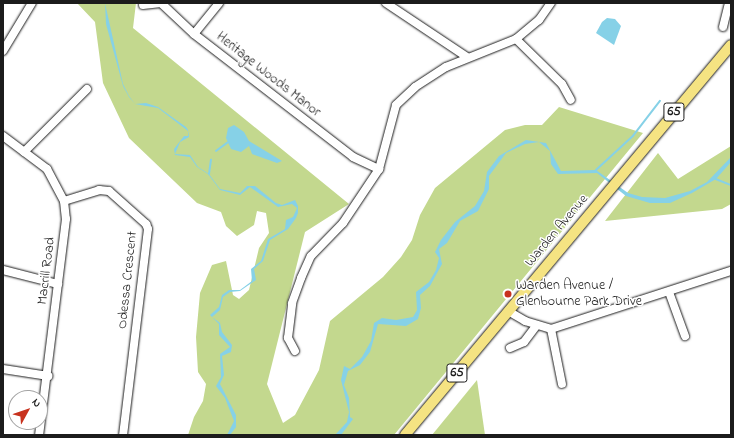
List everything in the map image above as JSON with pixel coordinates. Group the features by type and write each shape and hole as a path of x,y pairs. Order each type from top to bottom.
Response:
{"main road":[{"name":"Warden Avenue","path":"405,435 731,45"}],"street":[{"path":"3,51 32,3"},
{"name":"Heritage Woods Manor","path":"143,5 161,3 194,34 353,157 379,169"},
{"path":"194,34 219,3"},
{"path":"386,3 467,56"},
{"path":"295,351 288,338 292,303 301,278 311,256 343,224 379,169 396,106 415,87 467,56 516,39 539,20 551,3"},
{"path":"723,27 729,3"},
{"path":"516,39 562,84 571,100"},
{"path":"24,152 87,89"},
{"name":"Macrill Road","path":"3,136 47,169 64,201 66,219 48,376 39,435"},
{"name":"Odessa Crescent","path":"64,201 99,190 109,192 146,224 148,229 123,435"},
{"path":"3,270 58,284"},
{"path":"508,311 520,319 551,329 731,271"},
{"path":"669,292 685,336"},
{"path":"510,348 524,342 537,325"},
{"path":"551,329 562,384"},
{"path":"3,369 48,376"}],"green space":[{"path":"77,3 136,3 133,28 349,204 305,232 267,384 283,423 295,415 319,370 330,321 383,277 401,257 412,240 420,215 435,188 505,130 525,125 542,125 559,107 643,133 394,435 188,435 194,417 203,401 206,384 198,372 196,337 200,293 212,265 226,261 233,295 239,299 249,290 259,248 269,233 266,213 257,211 254,225 237,236 226,226 221,212 197,203 129,138 103,83 95,22"},
{"path":"731,146 731,204 722,209 605,221 658,153 678,179"},
{"path":"477,380 485,435 432,435"}],"water":[{"path":"105,3 123,84 135,104 129,97 123,86 106,24"},
{"path":"607,18 615,19 621,26 614,45 596,33 602,22"},
{"path":"146,103 158,107 186,127 188,130 189,137 180,142 175,154 190,155 198,167 209,174 220,189 240,193 247,186 255,186 276,203 282,205 295,200 298,206 296,218 288,229 270,240 263,261 254,269 256,280 240,291 230,292 223,297 220,310 212,317 210,315 219,307 222,295 229,290 240,290 252,281 251,269 261,261 268,239 285,229 286,220 293,217 297,208 292,204 278,207 250,187 240,195 220,190 208,174 197,167 190,157 175,155 174,149 184,136 188,136 188,131 158,108 135,104"},
{"path":"234,125 244,132 249,141 282,161 277,163 252,154 249,146 241,152 231,149 226,138 228,128"},
{"path":"526,140 546,143 561,171 596,170 628,193 642,197 665,198 690,191 707,182 731,157 731,162 716,179 692,193 670,203 650,203 626,196 597,173 558,174 551,164 550,151 539,142 525,144 506,153 489,176 489,189 478,211 460,221 447,243 439,249 442,264 430,286 420,295 421,308 418,319 406,326 378,324 370,352 360,365 348,371 344,385 349,398 350,417 353,419 341,435 335,435 347,422 349,412 341,380 344,366 350,369 362,357 371,341 374,323 382,318 396,320 413,317 417,310 416,292 429,282 436,270 439,258 435,252 441,240 455,222 475,206 484,191 487,172 499,156"},
{"path":"212,317 220,323 222,332 232,345 231,352 222,356 224,375 220,384 236,415 236,427 230,435 227,435 234,421 225,398 216,386 221,377 220,354 230,347 219,335 219,324"}],"waterway":[{"path":"596,170 633,136 660,101"},
{"path":"216,151 227,143"},
{"path":"209,174 211,160"},
{"path":"716,179 731,185"}],"place":[{"name":"Warden Avenue / Glenbourne Park Drive","path":"508,294"}]}
